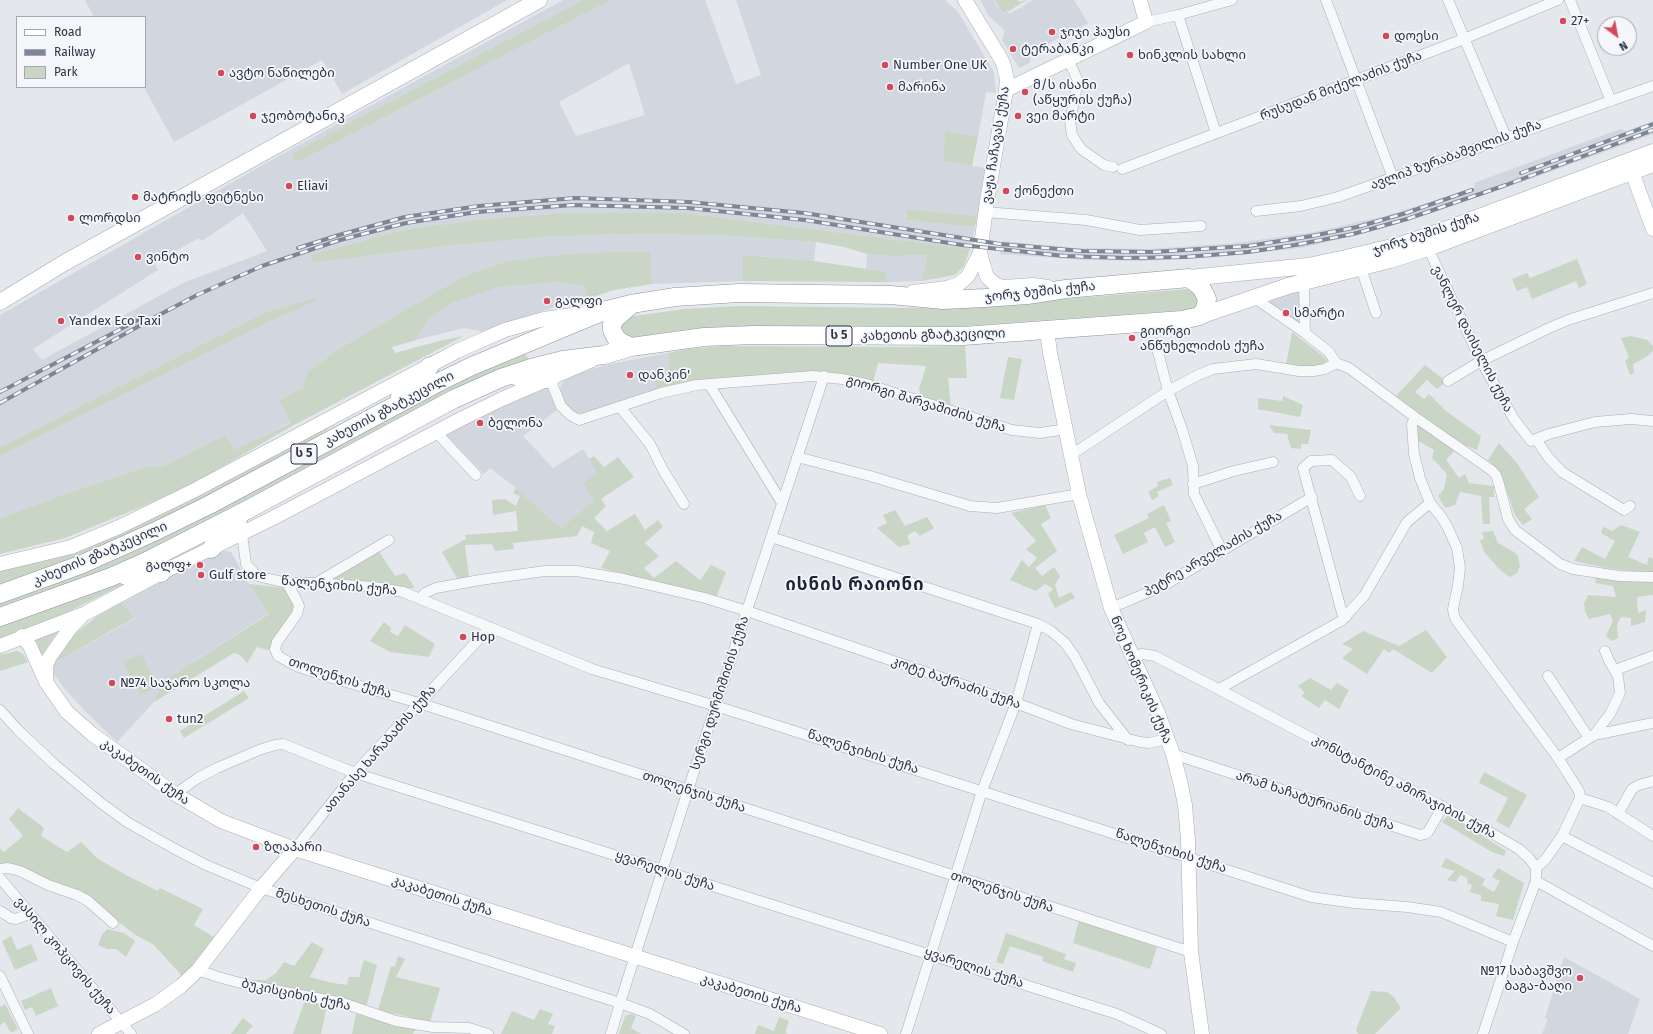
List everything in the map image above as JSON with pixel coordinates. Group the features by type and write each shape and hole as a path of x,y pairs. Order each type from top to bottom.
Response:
{"highway":[{"name":"ჯორჯ ბუშის ქუჩა","path":"891,295 943,300 963,299 1027,295 1066,289 1189,278"},
{"path":"1189,278 1201,287 1207,299 1205,310 1200,316"},
{"name":"კახეთის გზატკეცილი","path":"0,594 80,565 156,531 209,505 388,409 472,366 607,310 631,304 675,297 738,293 891,295"},
{"path":"631,304 615,319 612,324 612,330 616,338 631,347"},
{"name":"ჯორჯ ბუშის ქუჩა","path":"1047,330 1182,320 1200,316"},
{"name":"კახეთის გზატკეცილი","path":"0,617 111,577 164,553 248,510 454,399 501,378 531,368 563,360 604,355 631,347 680,339 726,336 937,337 1047,330"},
{"path":"388,409 430,366"},
{"path":"501,378 550,379"},
{"path":"210,549 248,510"},
{"path":"111,577 161,573"}],"main road":[{"path":"0,302 70,260 539,0"},
{"name":"ჯორჯ ბუშის ქუჩა","path":"1189,278 1308,266 1400,245 1653,152"},
{"name":"ჯორჯ ბუშის ქუჩა","path":"1200,316 1253,297 1428,248 1653,164"}],"street":[{"name":"ვაჟა ჩაჩავას ქუჩა","path":"891,295 947,288 959,284 968,276 980,253 985,212 1006,90 1006,74 1004,66 965,0"},
{"path":"1140,0 1146,22"},
{"path":"1006,90 1146,22 1232,0"},
{"path":"1326,0 1393,178"},
{"path":"1448,0 1506,137"},
{"name":"რუსუდან მიქელაძის ქუჩა","path":"1068,59 1078,81 1070,121 1072,136 1081,149 1104,166 1118,168 1216,133 1355,80 1558,0"},
{"path":"1570,0 1610,101"},
{"path":"1178,15 1216,133"},
{"name":"ავლიპ ზურაბაშვილის ქუჩა","path":"1256,211 1300,206 1338,197 1653,86"},
{"path":"1632,172 1653,228"},
{"path":"985,212 1086,220 1140,230 1201,226"},
{"name":"ვანლერ დაისელის ქუჩა","path":"1428,248 1481,361 1514,419 1531,441 1536,439 1548,457 1562,472 1624,510 1630,506"},
{"name":"ვაჟა ჩაჩავას ქუჩა","path":"980,253 988,278 996,285 1004,287 1039,286 1066,289"},
{"path":"1361,268 1376,313"},
{"path":"1304,282 1305,333"},
{"path":"1448,381 1481,361 1568,320 1653,293"},
{"path":"1253,297 1305,333 1329,352 1336,363 1350,368 1415,417 1491,470 1496,475 1508,519 1515,530 1560,564 1573,568 1619,576 1653,577"},
{"name":"კახეთის გზატკეცილი","path":"0,564 71,547 119,527 193,491 482,340 525,324 564,315 607,310"},
{"name":"ნოე ხომერიკის ქუჩა","path":"1047,330 1050,353 1079,494 1111,608 1158,712 1173,754 1185,805 1188,840 1191,952 1202,1034"},
{"path":"1156,344 1168,391 1182,429 1193,466 1194,494 1222,551"},
{"name":"კახეთის გზატკეცილი","path":"0,646 22,636 86,613 161,573 242,534 489,405 604,355"},
{"path":"1071,455 1168,391 1213,369 1256,364 1299,371 1314,371 1325,369 1336,363"},
{"name":"გიორგი შარვაშიძის ქუჩა","path":"550,379 561,406 570,415 579,420 661,393 697,385 824,376 866,384 1012,430 1040,433 1066,429"},
{"name":"სერგი დურმიშიძის ქუჩა","path":"612,1034 620,1003 688,790 824,376"},
{"path":"709,384 782,503"},
{"path":"620,407 650,444 663,470 684,504"},
{"path":"1415,417 1412,424 1414,454 1420,478 1430,503 1447,526 1456,548 1460,568 1453,609 1456,620 1558,758 1579,791 1580,798 1562,836 1545,860 1536,868 1536,881 1483,1034"},
{"path":"1536,439 1549,434 1595,422 1631,418 1653,421"},
{"path":"436,432 476,475"},
{"path":"797,457 870,476 970,506 997,508 1079,494"},
{"path":"1346,617 1342,613 1303,468 1311,461 1332,460 1351,477 1360,496"},
{"path":"1193,484 1234,471 1273,462"},
{"name":"პეტრე არველაძის ქუჩა","path":"1111,608 1163,586 1312,497"},
{"path":"1219,689 1341,622 1364,596 1407,522 1430,503"},
{"name":"წალენჯიხის ქუჩა","path":"242,534 246,564 257,576 287,583 316,583 374,587 403,592 592,669 716,706 982,790 1311,897 1441,912 1514,942"},
{"path":"771,537 1038,624 1051,631 1065,643 1075,657 1099,703 1128,740"},
{"path":"316,583 389,540"},
{"name":"კოტე ბაქრაძის ქუჩა","path":"420,599 430,589 472,581 545,571 576,571 624,579 705,598 747,611 1016,703 1071,724 1128,740 1149,743 1167,739"},
{"name":"თოლენჯის ქუჩა","path":"287,583 298,601 299,606 297,614 275,646 275,652 278,656 296,666 419,703 1191,952"},
{"path":"46,682 46,666 49,658 71,627 86,613"},
{"path":"906,1034 982,790 1016,703 1038,624"},
{"name":"ათანასე ხარაბაძის ქუჩა","path":"99,1034 156,1004 181,986 198,970 261,888 355,773 490,627"},
{"name":"კაკაბეთის ქუჩა","path":"22,636 30,646 46,682 67,712 92,734 175,794 221,820 295,848 880,1034"},
{"path":"1558,758 1592,736 1610,714 1620,693 1618,676 1605,651"},
{"name":"კონსტანტინე ამირაჯიბის ქუჩა","path":"1133,657 1142,654 1155,656 1443,806 1519,849 1529,858 1536,868"},
{"path":"1614,670 1653,656"},
{"path":"1548,676 1592,736"},
{"name":"მესხეთის ქუჩა","path":"0,710 18,730 54,764 114,813 173,848 206,865 261,888 620,1003 650,1014 684,1034"},
{"path":"1592,736 1653,723"},
{"name":"ყვარელის ქუჩა","path":"175,794 198,778 217,768 275,745 283,744 355,773 1117,1014 1161,1034"},
{"name":"არამ ხაჩატურიანის ქუჩა","path":"1173,754 1420,835 1428,832 1443,806"},
{"path":"1618,814 1632,789 1639,785 1653,781"},
{"path":"1580,798 1608,808 1653,836"},
{"path":"1562,836 1653,883"},
{"path":"0,869 8,868 20,871 48,886 77,896 88,902 113,923"},
{"name":"ვასილ კოპცოვის ქუჩა","path":"0,878 131,1034"},
{"path":"1536,881 1653,946"},
{"path":"0,911 11,918 16,919 29,914"},
{"name":"ბუკისციხის ქუჩა","path":"198,970 248,985 343,1003 396,1021 433,1026 469,1028 488,1034"},
{"path":"0,976 28,1034"}],"shaded area":[{"name":"ავტო ნაწილები","path":"85,0 507,0 342,94 322,60 174,142 145,88 146,88 146,16 93,16"},
{"path":"563,0 583,0 294,152 292,156 294,161 298,162 611,0 705,0 736,84 761,75 736,0 945,0 958,12 994,72 996,93 986,92 978,137 945,132 945,161 985,168 977,216 907,209 906,220 975,227 970,249 683,213 567,213 484,219 407,229 310,255 313,263 446,246 543,237 619,234 720,235 816,242 814,261 744,255 743,281 652,284 650,252 543,256 504,262 462,277 342,347 308,371 304,388 279,400 291,422 234,451 225,435 162,467 149,466 0,518 0,456 269,322 316,301 315,298 266,312 0,447 0,315 268,162","holes":["629,63 645,115 576,136 559,102","243,213 267,251 183,283 42,360 33,349 158,270 154,263 199,238 202,241"]},
{"path":"980,0 994,0 1002,14 1007,10 1010,14 1033,0 1074,0 1088,23 1071,33 1069,31 1030,56 1030,63 1019,68 1002,40 1005,31 989,16"},
{"path":"1653,121 1653,134 1525,181 1382,229 1301,248 1220,257 1142,261 1086,260 1000,254 1002,241 1076,248 1148,249 1236,243 1314,232 1385,216 1475,188 1474,183 1620,129 1626,131"},
{"path":"867,254 898,257 911,254 927,256 922,281 887,282 886,272 866,269"},
{"path":"560,282 585,286 586,299 548,309 484,332 464,328 416,340 429,319 449,304 500,287"},
{"path":"1297,290 1300,292 1302,328 1271,304 1271,300"},
{"path":"668,353 670,372 654,375 657,390 583,413 573,414 566,408 559,390 563,382 571,375 610,364"},
{"path":"548,388 557,410 523,436 553,468 583,449 598,472 594,500 561,528 516,488 490,468 484,474 447,436 446,432 493,408"},
{"path":"225,551 231,552 249,584 269,613 167,679 160,688 154,702 117,742 64,688 54,674 54,663 134,619 121,602 145,586"},
{"name":"№17 საბავშვო ბაგა-ბაღი","path":"1564,957 1640,999 1628,1034 1542,1034 1548,1019 1545,1018"}],"green space":[{"path":"583,0 611,0 298,162 294,161 292,156 294,152"},
{"path":"995,0 1018,0 1019,2 1027,0 1009,11 1007,10 1002,13"},
{"path":"945,131 978,137 972,166 944,161"},
{"path":"907,209 977,216 975,227 906,220"},
{"path":"567,213 683,213 970,249 964,266 955,275 922,281 927,256 911,254 898,257 867,254 844,247 816,242 720,235 619,234 543,237 446,246 313,263 310,255 407,229 484,219"},
{"path":"615,252 650,252 652,284 614,290 586,299 585,286 560,282 500,287 449,304 429,319 416,340 392,347 395,353 464,336 290,427 196,482 141,507 65,538 0,554 0,518 149,466 162,467 225,435 234,450 291,423 279,400 303,388 308,371 342,347 462,277 504,262 543,256"},
{"path":"743,255 814,261 886,272 887,282 743,281"},
{"path":"1577,259 1587,284 1579,288 1576,281 1532,299 1527,287 1517,291 1512,279 1527,273 1530,278"},
{"path":"1189,289 1194,290 1200,299 1196,308 1186,310 966,326 738,326 691,329 629,338 620,333 621,320 628,317 684,309 739,306 906,308 977,306"},
{"path":"315,298 316,301 269,322 0,456 0,447 266,312"},
{"path":"1292,332 1323,356 1328,361 1326,365 1303,369 1286,365"},
{"path":"1631,336 1647,340 1653,346 1653,351 1646,357 1633,364 1634,373 1630,375 1625,361 1629,357 1621,338"},
{"path":"721,346 965,346 967,378 948,378 951,407 921,396 919,389 926,366 878,363 873,382 824,373 657,390 654,375 670,372 668,353 689,349"},
{"path":"525,354 528,358 526,360 489,374 148,551 70,584 0,608 0,601 452,384"},
{"path":"1008,357 1022,359 1014,400 1000,398"},
{"path":"1425,365 1442,378 1445,383 1437,389 1427,380 1415,392 1424,399 1429,394 1446,411 1481,436 1477,450 1462,444 1448,435 1396,396"},
{"path":"408,382 338,422 305,445 193,504 67,563 0,586 0,569 65,554"},
{"path":"1283,396 1303,405 1300,417 1258,409 1258,398 1283,401"},
{"path":"1416,423 1456,449 1446,460 1459,478 1465,474 1469,483 1494,486 1494,497 1489,497 1490,524 1483,524 1481,496 1460,492 1455,505 1445,508 1438,496 1444,489 1447,474 1432,458 1434,450 1415,439"},
{"path":"1269,425 1311,430 1308,444 1301,444 1301,449 1291,448 1287,434 1274,433"},
{"path":"1499,443 1517,463 1539,497 1524,509 1532,519 1523,525 1515,515 1499,470 1488,460"},
{"path":"594,456 604,467 618,457 634,477 601,499 606,506 594,518 607,531 635,514 645,530 658,520 663,527 645,543 659,556 644,568 654,578 676,561 700,580 711,565 726,572 716,598 601,568 610,551 591,543 594,532 582,526 577,536 513,543 514,549 495,551 492,544 465,545 469,577 458,580 442,552 466,539 465,535 518,531 516,511 493,515 492,500 505,499 516,506 520,496 513,493 516,488 561,528 594,500 583,484 597,472 589,459"},
{"path":"1170,478 1173,485 1157,492 1159,496 1152,500 1148,492 1158,486 1157,482"},
{"path":"1045,505 1051,518 1041,524 1057,551 1035,568 1042,576 1054,567 1060,576 1055,585 1059,598 1071,592 1075,598 1055,608 1048,594 1053,589 1045,584 1036,591 1010,580 1022,560 1029,567 1037,558 1026,549 1036,541 1011,513"},
{"path":"1164,505 1171,521 1166,523 1175,542 1165,547 1155,527 1144,533 1148,542 1123,554 1114,535 1149,518 1147,514"},
{"path":"895,510 905,526 927,517 934,528 920,536 915,531 907,536 910,544 899,547 877,528 887,523 883,515"},
{"path":"1621,525 1640,532 1628,557 1647,565 1649,557 1653,559 1653,574 1606,568 1574,561 1582,547 1605,559 1615,541 1601,533 1602,529 1604,527 1612,531"},
{"path":"1493,531 1498,543 1518,556 1520,566 1517,573 1510,577 1501,571 1485,553 1480,541 1484,538 1482,532"},
{"path":"378,550 395,576 405,573 415,588 401,589 331,579"},
{"path":"1596,577 1620,581 1653,582 1653,595 1637,597 1638,613 1646,610 1645,622 1631,626 1631,618 1621,617 1617,625 1618,638 1612,641 1606,636 1613,621 1610,614 1589,619 1585,612 1584,603 1588,595 1616,597 1613,586 1595,583"},
{"path":"122,582 127,583 49,621 0,642 0,626"},
{"path":"249,584 286,588 295,608 268,650 257,647 247,663 240,655 234,653 154,702 160,688 167,679 269,614"},
{"path":"121,602 134,618 54,663 60,651 76,633 96,617"},
{"path":"384,622 391,628 390,632 398,636 405,625 435,644 429,657 390,652 370,641"},
{"path":"59,630 47,647 41,661 36,639"},
{"path":"1426,630 1447,657 1432,673 1393,649 1389,653 1384,649 1367,674 1342,658 1353,649 1342,644 1363,631 1399,646"},
{"path":"17,651 23,654 28,662 0,671 0,655"},
{"path":"141,654 158,685 141,695 123,663"},
{"path":"1310,678 1331,690 1337,683 1349,690 1339,709 1325,700 1319,708 1301,696 1305,693 1298,686"},
{"path":"244,691 249,698 184,738 180,731"},
{"path":"1484,772 1527,795 1509,828 1496,821 1508,798 1479,783"},
{"path":"18,808 44,828 41,836 67,852 81,842 98,859 128,876 158,891 160,888 203,909 194,925 214,937 188,971 182,976 154,945 134,934 84,894 0,865 0,848 4,852 23,836 9,819"},
{"path":"1449,814 1506,851 1504,856 1492,852 1442,822"},
{"path":"1446,858 1485,879 1482,885 1494,892 1500,881 1492,877 1498,868 1524,883 1513,920 1496,916 1499,904 1481,901 1481,895 1470,892 1472,885 1467,883 1468,878 1460,875 1456,882 1447,880 1455,871 1441,867"},
{"path":"1079,920 1157,947 1150,969 1073,943"},
{"path":"107,929 124,933 135,941 126,957 116,949 107,949 98,945 102,935"},
{"path":"1006,933 1066,954 1064,959 1076,963 1073,972 1042,961 1043,957 1010,946 1003,964 996,962"},
{"path":"11,936 17,950 31,944 38,960 15,970 2,941"},
{"path":"312,942 324,949 310,977 347,985 349,977 359,977 364,960 377,965 366,1008 349,1000 320,993 244,980 266,980 276,973 284,962 294,966"},
{"path":"398,956 405,959 396,977 440,988 430,1022 378,1010 391,966 395,967"},
{"path":"51,988 58,1006 36,1016 32,1007 25,1010 21,1001"},
{"path":"1371,991 1387,992 1393,996 1401,1008 1375,1034 1358,1034 1356,1030"},
{"path":"305,1000 327,1005 321,1034 293,1034"},
{"path":"5,1004 18,1029 11,1033 5,1022 0,1025 0,1007"},
{"path":"540,1009 553,1014 548,1024 555,1026 552,1034 501,1034 512,1011 534,1020"},
{"path":"356,1014 417,1028 413,1034 352,1034"},
{"path":"631,1014 636,1016 631,1028 641,1034 619,1034 625,1016"},
{"path":"779,1017 789,1021 785,1033 788,1034 755,1034 758,1025 774,1031"},
{"path":"243,1018 253,1026 246,1033 247,1034 231,1034"}],"railway":[{"path":"1521,173 1653,124"},
{"path":"0,403 197,295 262,266 340,240 406,223 477,212 573,205 688,208 805,220 962,245 1064,256 1126,258 1185,257 1248,252 1353,234 1407,219 1506,185 1653,130"},
{"path":"298,248 405,217 479,206 575,198 689,202 804,213 1000,244 1082,251 1153,252 1248,246 1312,236 1357,227 1406,213 1472,190"},
{"path":"0,392 140,319"}],"place":[{"name":"27+","path":"1563,21"},
{"name":"ჯიჯი ჰაუსი","path":"1052,32"},
{"name":"დოესი","path":"1386,36"},
{"name":"ტერაბანკი","path":"1013,49"},
{"name":"ხინკლის სახლი","path":"1130,55"},
{"name":"Number One UK","path":"885,65"},
{"name":"ავტო ნაწილები","path":"221,73"},
{"name":"მარინა","path":"890,87"},
{"name":"მ/ს ისანი (აწყურის ქუჩა)","path":"1025,92"},
{"name":"ჯეობოტანიკ","path":"253,116"},
{"name":"ვეი მარტი","path":"1018,116"},
{"name":"Eliavi","path":"289,186"},
{"name":"ქონექთი","path":"1006,191"},
{"name":"მატრიქს ფიტნესი","path":"135,197"},
{"name":"ლორდსი","path":"71,218"},
{"name":"ვინტო","path":"138,257"},
{"name":"გალფი","path":"547,301"},
{"name":"სმარტი","path":"1286,313"},
{"name":"Yandex Eco Taxi","path":"61,321"},
{"name":"გიორგი ანწუხელიძის ქუჩა","path":"1132,338"},
{"name":"დანკინ'","path":"630,375"},
{"name":"ბელონა","path":"480,423"},
{"name":"გალფ+","path":"200,565"},
{"name":"Gulf store","path":"201,575"},
{"name":"Нор","path":"463,637"},
{"name":"№74 საჯარო სკოლა","path":"112,683"},
{"name":"tun2","path":"169,719"},
{"name":"ზღაპარი","path":"256,847"},
{"name":"№17 საბავშვო ბაგა-ბაღი","path":"1580,978"}],"district":[{"name":"ისნის რაიონი","path":"855,585"}]}
